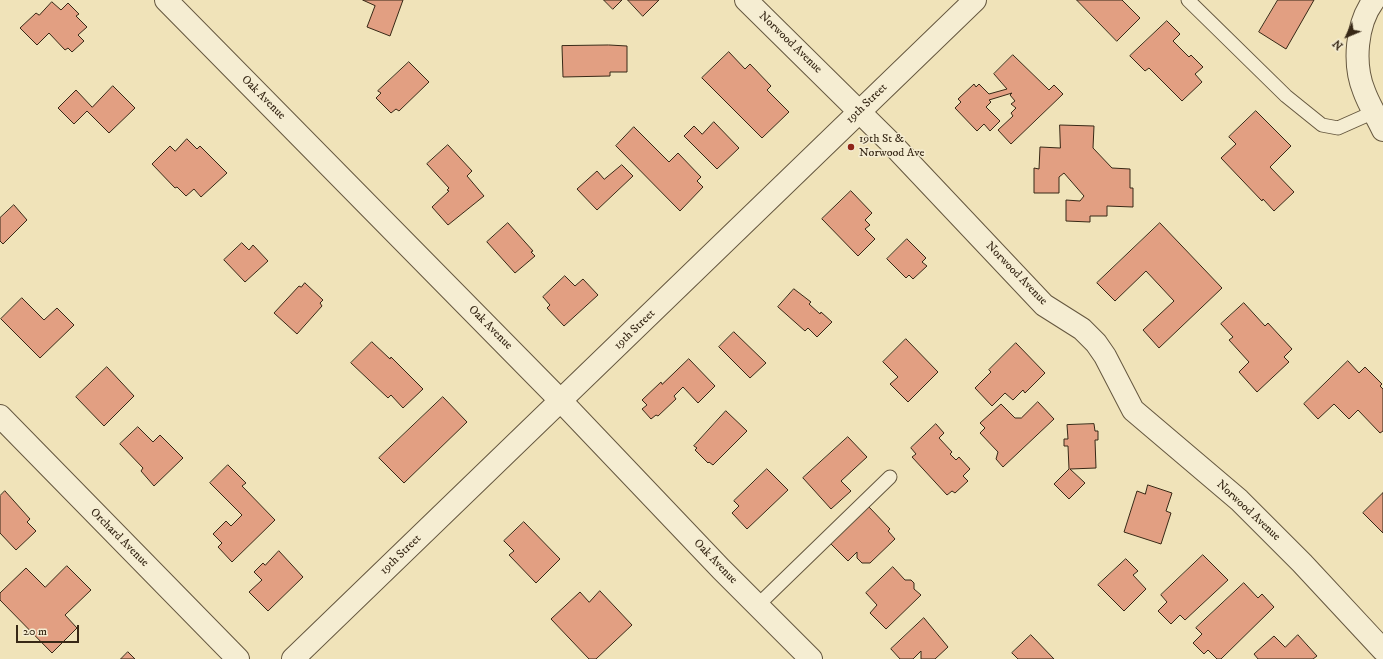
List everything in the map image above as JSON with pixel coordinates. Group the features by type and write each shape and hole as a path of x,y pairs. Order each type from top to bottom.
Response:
{"street":[{"name":"Oak Avenue","path":"166,0 561,401 811,659"},
{"name":"Norwood Avenue","path":"746,0 860,111 1044,304 1082,329 1096,343 1105,356 1133,410 1239,500 1302,563 1383,650"},
{"name":"19th Street","path":"293,659 975,0"},
{"path":"1374,0 1360,30 1357,56 1363,90 1379,121"},
{"name":"Orchard Avenue","path":"0,416 238,659"}],"lane":[{"path":"1188,0 1286,96 1322,125 1338,128 1379,121"},
{"path":"758,605 890,477"}],"building":[{"path":"363,0 403,0 390,36 367,27 375,6"},
{"path":"604,0 622,0 613,9"},
{"path":"628,0 659,0 643,16"},
{"path":"1077,0 1122,0 1140,18 1117,41"},
{"path":"1278,0 1314,0 1286,49 1259,32"},
{"path":"52,2 61,10 68,3 79,14 76,16 87,27 78,35 84,41 72,52 68,48 65,50 49,33 37,45 20,28 36,13 39,15"},
{"path":"1167,21 1180,34 1173,41 1189,57 1191,55 1203,67 1195,74 1202,82 1182,101 1149,68 1145,71 1130,56"},
{"path":"562,46 627,46 627,72 610,72 610,76 563,77"},
{"path":"729,52 745,69 750,64 771,86 767,90 789,112 762,138 702,78"},
{"path":"1013,55 1049,90 1054,85 1063,94 1011,144 998,130 1013,116 1011,113 1016,108 1011,104 1015,101 1010,95 1012,93 989,100 991,102 986,107 1000,121 990,131 984,124 977,131 955,108 961,102 958,99 974,84 976,87 979,84 989,94 1007,89 994,74"},
{"path":"409,62 429,82 399,111 396,109 391,113 376,98 381,93 378,91"},
{"path":"113,86 135,108 109,133 87,111 74,124 58,108 76,90 92,107"},
{"path":"1256,111 1291,146 1270,167 1294,192 1274,211 1263,199 1262,201 1221,158 1236,144 1229,137"},
{"path":"714,122 739,148 717,169 684,136 694,126 702,134"},
{"path":"1060,125 1094,126 1093,148 1112,168 1130,169 1130,188 1133,188 1133,207 1107,206 1107,216 1090,216 1090,222 1066,221 1066,200 1080,201 1084,196 1064,173 1059,177 1059,193 1034,193 1034,168 1039,169 1040,147 1060,148"},
{"path":"634,127 669,162 678,153 701,177 697,181 703,187 680,211 616,146"},
{"path":"187,139 197,149 200,146 227,173 201,197 194,189 186,196 177,187 175,188 152,164 170,146 175,151"},
{"path":"448,145 472,171 467,176 484,196 448,225 432,207 449,191 447,190 449,188 427,164"},
{"path":"622,165 633,176 597,210 577,189 597,171 604,179"},
{"path":"851,191 872,213 865,220 870,225 865,229 875,239 858,256 822,219"},
{"path":"14,205 27,220 3,244 0,241 0,218"},
{"path":"508,223 533,251 531,252 535,256 515,273 487,242"},
{"path":"1160,223 1222,288 1159,348 1143,330 1174,301 1146,271 1115,301 1097,283"},
{"path":"907,239 926,258 922,262 927,266 913,279 909,275 906,278 887,259"},
{"path":"242,243 249,250 253,245 268,261 245,282 224,260"},
{"path":"565,276 575,286 583,279 598,295 564,326 547,308 550,305 543,297"},
{"path":"305,283 323,300 320,303 322,306 297,334 274,313 299,286 301,287"},
{"path":"794,289 811,302 809,304 820,314 821,312 832,322 817,337 808,328 805,331 778,307"},
{"path":"22,298 44,320 57,308 74,325 40,358 1,319"},
{"path":"1244,303 1265,326 1268,323 1292,349 1284,357 1289,362 1257,392 1239,372 1249,362 1229,340 1233,337 1221,324"},
{"path":"734,332 766,363 750,378 719,347"},
{"path":"906,339 938,372 908,402 890,384 898,377 883,362"},
{"path":"372,342 390,359 391,357 423,389 403,408 391,395 388,398 351,363"},
{"path":"1016,343 1045,373 1025,393 1023,390 1013,400 1005,393 992,406 975,388 991,372 989,370"},
{"path":"689,359 715,386 698,403 683,387 674,396 676,399 658,416 656,415 651,419 642,409 647,405 642,400"},
{"path":"1348,361 1359,373 1365,367 1382,384 1380,386 1383,389 1383,431 1380,433 1358,410 1349,419 1334,404 1318,419 1304,404"},
{"path":"107,367 134,396 104,426 76,397"},
{"path":"443,397 467,422 404,483 379,458"},
{"path":"1038,402 1054,419 1003,467 996,459 998,452 980,433 985,428 980,423 1001,404 1015,418 1021,418"},
{"path":"726,411 747,431 713,465 709,462 708,463 695,450 697,448 694,446"},
{"path":"936,424 944,433 939,438 952,452 950,454 956,460 959,457 970,469 963,476 968,481 955,493 952,491 947,495 912,457 916,454 911,448"},
{"path":"1094,424 1095,431 1098,431 1098,440 1095,440 1096,468 1070,469 1085,483 1069,499 1054,484 1069,469 1068,446 1064,446 1064,439 1068,439 1067,425"},
{"path":"138,427 153,442 160,435 183,458 154,486 141,471 143,468 120,444"},
{"path":"848,437 867,457 841,481 851,491 831,509 803,478"},
{"path":"228,465 246,483 242,486 275,520 232,562 218,547 222,543 213,534 226,521 231,526 242,515 210,483"},
{"path":"767,469 788,490 747,529 732,513 739,506 734,501"},
{"path":"1148,485 1172,493 1166,511 1171,513 1161,544 1124,532 1137,491 1145,494"},
{"path":"5,491 30,519 27,522 36,531 16,550 0,533 0,496"},
{"path":"1383,493 1383,533 1363,513"},
{"path":"869,507 890,529 888,531 895,539 870,563 862,563 857,558 857,552 848,561 831,544"},
{"path":"524,522 560,559 536,583 509,555 514,551 504,541"},
{"path":"279,551 303,577 268,611 249,592 262,580 254,572 263,563 265,565"},
{"path":"1203,555 1228,580 1185,620 1180,615 1171,624 1158,611 1167,602 1161,595"},
{"path":"1126,559 1138,571 1133,575 1146,589 1124,611 1098,585"},
{"path":"67,566 91,590 65,615 77,628 52,653 0,600 0,593 26,568 45,587"},
{"path":"893,567 905,580 911,580 914,583 914,589 921,595 886,629 870,613 877,605 866,593"},
{"path":"1244,583 1258,598 1262,594 1274,607 1221,659 1217,659 1208,650 1204,654 1193,643 1202,634 1196,628"},
{"path":"600,591 632,625 596,659 589,659 551,619 580,592 589,602"},
{"path":"924,618 948,647 935,659 921,659 921,651 913,659 900,659 891,649"},
{"path":"1031,635 1054,659 1018,659 1012,653"},
{"path":"1298,635 1317,656 1313,659 1258,659 1254,654 1274,636 1285,647"},
{"path":"128,652 135,659 121,659"}],"place":[{"name":"19th St & Norwood Ave","path":"851,147"}]}
